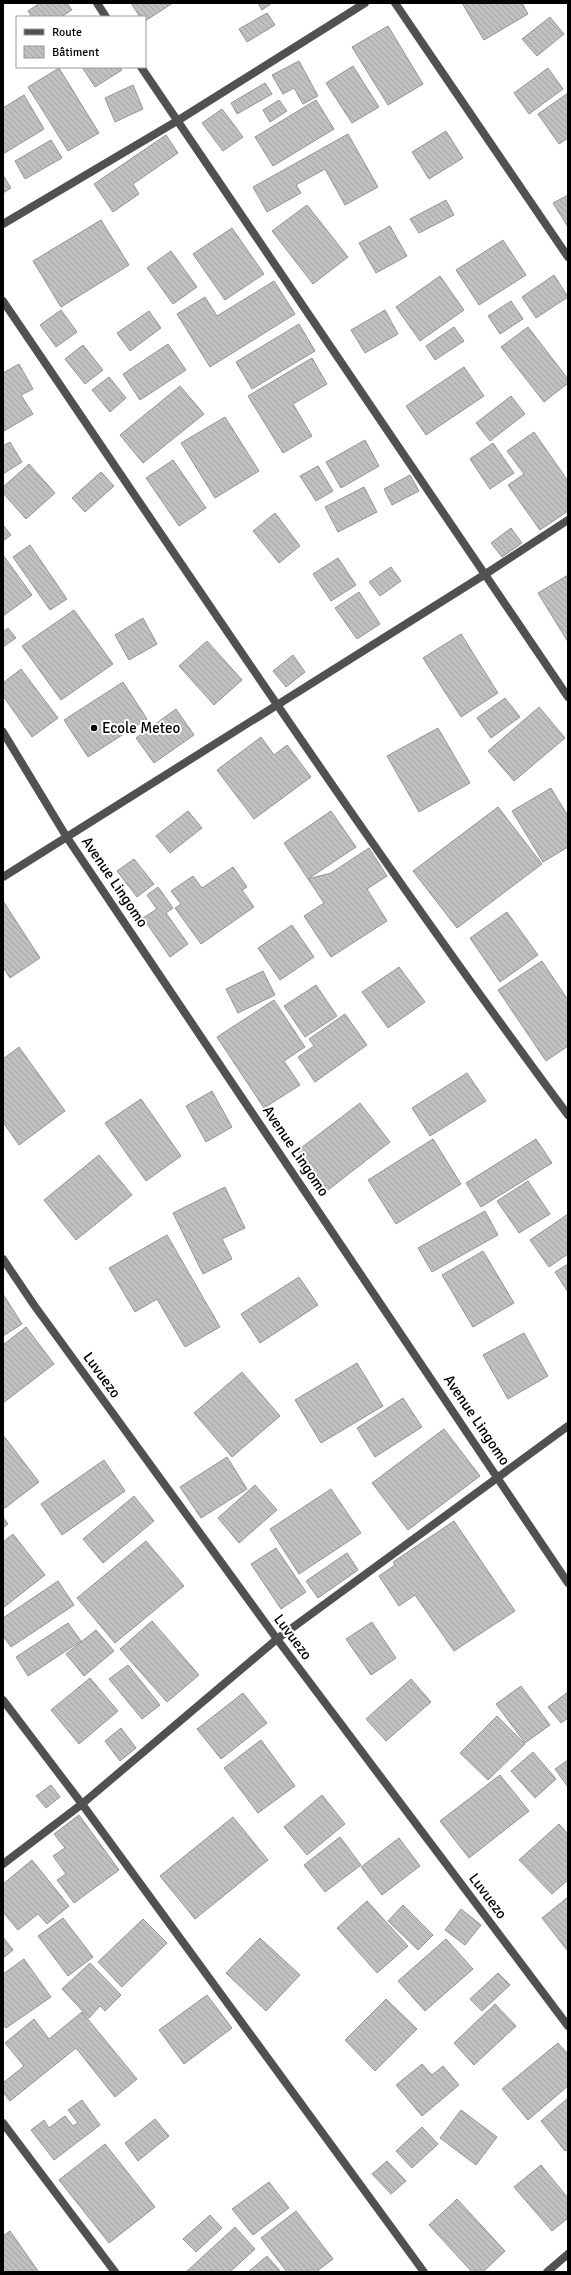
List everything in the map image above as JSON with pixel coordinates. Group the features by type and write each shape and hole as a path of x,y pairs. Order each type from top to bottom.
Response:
{"street":[{"path":"97,3 105,16"},
{"path":"3,224 177,120 365,3"},
{"path":"396,3 568,257"},
{"path":"142,68 568,697"},
{"path":"3,301 278,704 498,1021 568,1115"},
{"path":"3,877 66,836 484,575 568,520"},
{"name":"Avenue Lingomo","path":"3,732 66,836 568,1583"},
{"name":"Luvuezo","path":"3,1259 38,1312 277,1639 568,2026"},
{"path":"3,1864 82,1804 277,1639 568,1426"},
{"path":"3,1700 82,1804 424,2272"},
{"path":"3,2123 115,2272"},
{"path":"547,2272 568,2254"}],"building":[{"path":"40,3 67,3 72,10 63,16 31,16 28,11"},
{"path":"131,3 173,3 146,20 146,16 139,16"},
{"path":"258,3 272,3 262,10"},
{"path":"462,3 522,3 528,14 484,40"},
{"path":"267,13 275,25 247,42 239,29"},
{"path":"550,17 564,34 537,56 522,39"},
{"path":"388,26 423,84 388,105 352,47"},
{"path":"299,61 318,96 303,104 294,88 283,94 272,75"},
{"path":"353,66 379,107 352,123 326,83"},
{"path":"59,68 99,133 68,151 28,87"},
{"path":"83,68 120,68 122,70 95,87"},
{"path":"548,68 563,89 529,114 514,93"},
{"path":"265,83 272,94 237,114 231,103"},
{"path":"133,85 143,109 115,122 105,98"},
{"path":"568,93 568,138 559,144 538,114"},
{"path":"24,95 44,129 3,154 3,108"},
{"path":"279,100 287,111 270,122 263,110"},
{"path":"316,100 334,129 273,166 255,137"},
{"path":"222,109 243,137 223,151 202,123"},
{"path":"446,131 463,158 429,179 412,152"},
{"path":"348,134 378,187 345,205 325,169 296,185 301,193 267,212 253,187"},
{"path":"166,135 178,153 133,184 139,194 113,212 94,184"},
{"path":"51,140 62,158 25,179 15,161"},
{"path":"3,175 11,188 3,193"},
{"path":"568,195 568,227 553,203"},
{"path":"446,200 454,215 419,233 410,219"},
{"path":"307,205 348,257 313,284 272,231"},
{"path":"101,220 129,265 61,307 33,261"},
{"path":"390,226 407,256 376,273 359,243"},
{"path":"232,228 264,274 225,300 193,254"},
{"path":"503,240 526,275 479,305 456,270"},
{"path":"171,251 197,287 173,304 147,268"},
{"path":"554,275 568,297 536,318 522,297"},
{"path":"440,276 464,310 420,341 396,307"},
{"path":"274,281 295,314 210,367 177,314 205,297 217,316"},
{"path":"511,301 523,319 500,334 488,316"},
{"path":"61,310 77,332 56,347 40,325"},
{"path":"385,310 398,334 365,353 351,330"},
{"path":"149,311 161,328 130,351 117,333"},
{"path":"299,324 315,351 252,389 236,362"},
{"path":"454,327 464,341 435,360 426,346"},
{"path":"528,327 568,379 568,383 544,402 501,347"},
{"path":"168,344 186,370 140,400 123,374"},
{"path":"83,345 103,370 85,384 65,359"},
{"path":"312,358 327,384 293,404 312,436 283,453 248,396"},
{"path":"19,364 33,389 21,395 33,414 4,431 3,373"},
{"path":"464,367 484,396 426,435 406,406"},
{"path":"109,377 126,398 110,412 92,390"},
{"path":"180,386 204,414 143,463 120,435"},
{"path":"511,396 525,414 490,441 476,423"},
{"path":"225,417 259,471 215,498 181,443"},
{"path":"534,432 568,481 568,511 540,530 508,485 524,474 507,451"},
{"path":"365,440 379,466 341,488 326,462"},
{"path":"10,442 22,462 3,474 3,446"},
{"path":"493,443 514,473 490,489 470,459"},
{"path":"173,460 206,508 179,526 146,478"},
{"path":"29,464 55,493 26,519 3,493 3,487"},
{"path":"318,466 333,491 316,501 300,476"},
{"path":"101,472 114,486 85,512 72,498"},
{"path":"410,475 419,491 392,505 384,489"},
{"path":"364,487 377,512 338,532 325,507"},
{"path":"275,513 300,546 279,563 253,531"},
{"path":"3,525 11,535 3,541"},
{"path":"511,528 522,543 502,557 491,543"},
{"path":"30,545 67,599 50,610 13,557"},
{"path":"3,555 32,595 3,616"},
{"path":"338,558 356,585 331,601 313,574"},
{"path":"391,567 401,581 380,596 369,582"},
{"path":"568,575 568,642 538,593"},
{"path":"359,592 380,624 357,639 335,608"},
{"path":"74,610 113,664 61,700 22,646"},
{"path":"143,618 157,644 129,660 115,635"},
{"path":"8,628 16,638 3,647 3,632"},
{"path":"461,634 498,693 461,717 423,658"},
{"path":"207,641 242,680 214,705 179,666"},
{"path":"293,655 305,672 286,687 273,671"},
{"path":"21,669 58,718 32,737 3,696 3,683"},
{"path":"123,682 147,719 88,757 64,720"},
{"path":"505,698 520,717 491,738 477,718"},
{"path":"539,707 565,738 514,781 488,751"},
{"path":"176,709 194,735 154,763 136,738"},
{"path":"438,728 470,783 419,812 387,756"},
{"path":"261,737 274,755 287,745 311,777 254,819 217,770"},
{"path":"551,788 568,816 568,847 543,862 512,811"},
{"path":"498,807 542,864 457,928 413,871"},
{"path":"188,811 202,828 170,853 156,836"},
{"path":"331,811 356,847 308,879 284,843"},
{"path":"369,848 387,876 367,889 387,921 331,957 304,916 324,903 308,879 331,873"},
{"path":"134,859 154,884 137,897 117,871"},
{"path":"233,867 247,887 242,890 254,907 201,944 175,908 181,904 171,891 193,876 202,888"},
{"path":"158,887 173,908 166,913 188,944 170,957 143,918 157,909 147,895"},
{"path":"3,901 40,958 10,978 3,967"},
{"path":"507,912 538,955 500,982 470,938"},
{"path":"292,925 314,957 280,980 258,948"},
{"path":"542,961 568,1000 568,1046 546,1061 498,990"},
{"path":"399,967 425,1002 388,1028 362,992"},
{"path":"263,971 275,995 238,1013 226,989"},
{"path":"316,985 337,1016 305,1037 284,1006"},
{"path":"274,1000 305,1047 284,1061 300,1085 264,1108 217,1037"},
{"path":"345,1014 367,1045 315,1082 298,1057 314,1046 309,1039"},
{"path":"19,1047 65,1111 19,1145 3,1122 3,1059"},
{"path":"467,1073 486,1101 430,1136 412,1108"},
{"path":"212,1091 232,1127 206,1142 186,1106"},
{"path":"141,1099 181,1156 146,1181 105,1123"},
{"path":"360,1103 390,1142 328,1190 297,1151"},
{"path":"433,1139 461,1184 396,1224 368,1180"},
{"path":"536,1139 552,1163 481,1207 466,1183"},
{"path":"99,1155 132,1195 76,1240 44,1200"},
{"path":"528,1181 550,1214 519,1233 497,1201"},
{"path":"225,1187 245,1228 222,1239 232,1259 203,1274 173,1213"},
{"path":"485,1211 498,1235 432,1272 418,1248"},
{"path":"568,1214 568,1254 549,1267 530,1240"},
{"path":"167,1235 220,1327 185,1347 157,1299 135,1312 109,1268"},
{"path":"483,1251 514,1303 473,1327 442,1275"},
{"path":"568,1264 568,1292 555,1272"},
{"path":"299,1277 318,1305 260,1343 241,1314"},
{"path":"3,1294 22,1324 3,1336"},
{"path":"26,1327 54,1364 3,1403 3,1345"},
{"path":"524,1333 548,1376 508,1399 483,1355"},
{"path":"357,1363 383,1406 321,1443 295,1400"},
{"path":"242,1372 280,1416 232,1457 194,1413"},
{"path":"403,1398 422,1427 375,1457 357,1428"},
{"path":"444,1429 480,1476 408,1530 372,1483"},
{"path":"3,1435 39,1482 5,1508 3,1505"},
{"path":"227,1457 247,1489 201,1518 180,1487"},
{"path":"104,1460 125,1491 62,1535 41,1504"},
{"path":"255,1485 277,1510 239,1543 218,1518"},
{"path":"331,1489 361,1533 299,1574 270,1529"},
{"path":"134,1496 154,1521 103,1563 83,1539"},
{"path":"3,1517 8,1524 3,1528"},
{"path":"454,1521 515,1611 454,1651 415,1595 399,1606 379,1576 395,1565 393,1562"},
{"path":"13,1534 45,1575 3,1608 3,1542"},
{"path":"146,1541 184,1586 115,1643 77,1598"},
{"path":"276,1548 306,1592 281,1609 251,1564"},
{"path":"347,1553 358,1570 318,1598 306,1581"},
{"path":"58,1581 74,1605 11,1647 3,1636 3,1618"},
{"path":"152,1621 199,1675 167,1702 120,1649"},
{"path":"372,1622 396,1658 371,1675 346,1639"},
{"path":"68,1623 81,1641 28,1676 16,1657"},
{"path":"96,1630 114,1651 84,1676 66,1654"},
{"path":"128,1665 160,1705 142,1719 109,1679"},
{"path":"90,1678 118,1711 79,1744 51,1710"},
{"path":"411,1679 431,1702 386,1741 366,1719"},
{"path":"521,1686 550,1725 525,1743 496,1704"},
{"path":"568,1692 568,1718 561,1723 548,1707"},
{"path":"243,1693 267,1723 221,1759 197,1729"},
{"path":"497,1716 525,1744 488,1780 460,1753"},
{"path":"121,1728 136,1748 120,1761 105,1741"},
{"path":"261,1740 295,1786 258,1813 224,1768"},
{"path":"533,1752 556,1779 535,1798 511,1771"},
{"path":"568,1760 568,1787 555,1769"},
{"path":"500,1775 529,1811 469,1858 440,1821"},
{"path":"51,1785 60,1797 46,1808 36,1796"},
{"path":"322,1795 345,1824 307,1855 284,1827"},
{"path":"79,1815 119,1870 74,1903 57,1880 66,1874 53,1856 65,1848 54,1834"},
{"path":"233,1817 268,1860 195,1919 160,1876"},
{"path":"559,1824 568,1834 568,1880 552,1894 519,1860"},
{"path":"340,1837 361,1865 325,1892 304,1865"},
{"path":"399,1838 420,1866 382,1895 361,1867"},
{"path":"32,1860 69,1906 47,1924 38,1914 18,1930 3,1912 3,1884"},
{"path":"568,1897 568,1949 567,1950 542,1918"},
{"path":"367,1901 408,1946 377,1973 337,1928"},
{"path":"403,1905 433,1935 418,1950 388,1921"},
{"path":"461,1909 481,1925 465,1945 445,1930"},
{"path":"63,1918 93,1957 68,1976 38,1936"},
{"path":"143,1919 167,1943 122,1987 98,1962"},
{"path":"3,1937 13,1950 3,1958"},
{"path":"260,1938 300,1975 266,2011 226,1973"},
{"path":"446,1939 473,1969 425,2011 398,1981"},
{"path":"24,1959 51,1997 6,2028 3,2024 3,1974"},
{"path":"90,1963 121,1995 105,2011 100,2006 89,2018 62,1989"},
{"path":"498,1973 510,1985 482,2011 470,1999"},
{"path":"207,1995 232,2028 184,2064 159,2030"},
{"path":"386,1999 417,2029 375,2071 345,2040"},
{"path":"495,2004 516,2026 474,2065 454,2043"},
{"path":"82,2012 137,2079 115,2097 76,2048 10,2101 3,2092 3,2083 24,2066 5,2043 34,2019 49,2039"},
{"path":"558,2043 568,2054 568,2086 528,2120 502,2089"},
{"path":"422,2064 432,2075 443,2066 459,2085 422,2116 396,2085"},
{"path":"568,2098 568,2149 565,2151 541,2121"},
{"path":"82,2100 100,2125 54,2160 31,2130 44,2120 49,2128 65,2116 73,2126 78,2123 68,2110"},
{"path":"461,2110 497,2137 476,2165 440,2138"},
{"path":"155,2119 169,2136 138,2161 125,2143"},
{"path":"422,2127 438,2144 412,2168 396,2151"},
{"path":"105,2144 155,2207 109,2243 59,2180"},
{"path":"387,2161 406,2181 391,2194 372,2174"},
{"path":"541,2165 568,2198 568,2218 552,2231 514,2187"},
{"path":"269,2182 289,2208 253,2235 232,2209"},
{"path":"457,2199 505,2251 483,2272 472,2272 429,2225"},
{"path":"296,2211 333,2259 316,2272 287,2272 261,2238"},
{"path":"210,2215 222,2228 196,2252 183,2239"},
{"path":"235,2227 255,2249 230,2272 186,2272"},
{"path":"10,2231 38,2271 3,2272 3,2236"},
{"path":"267,2256 281,2272 248,2272"}],"place":[{"name":"Ecole Meteo","path":"94,728"}]}
